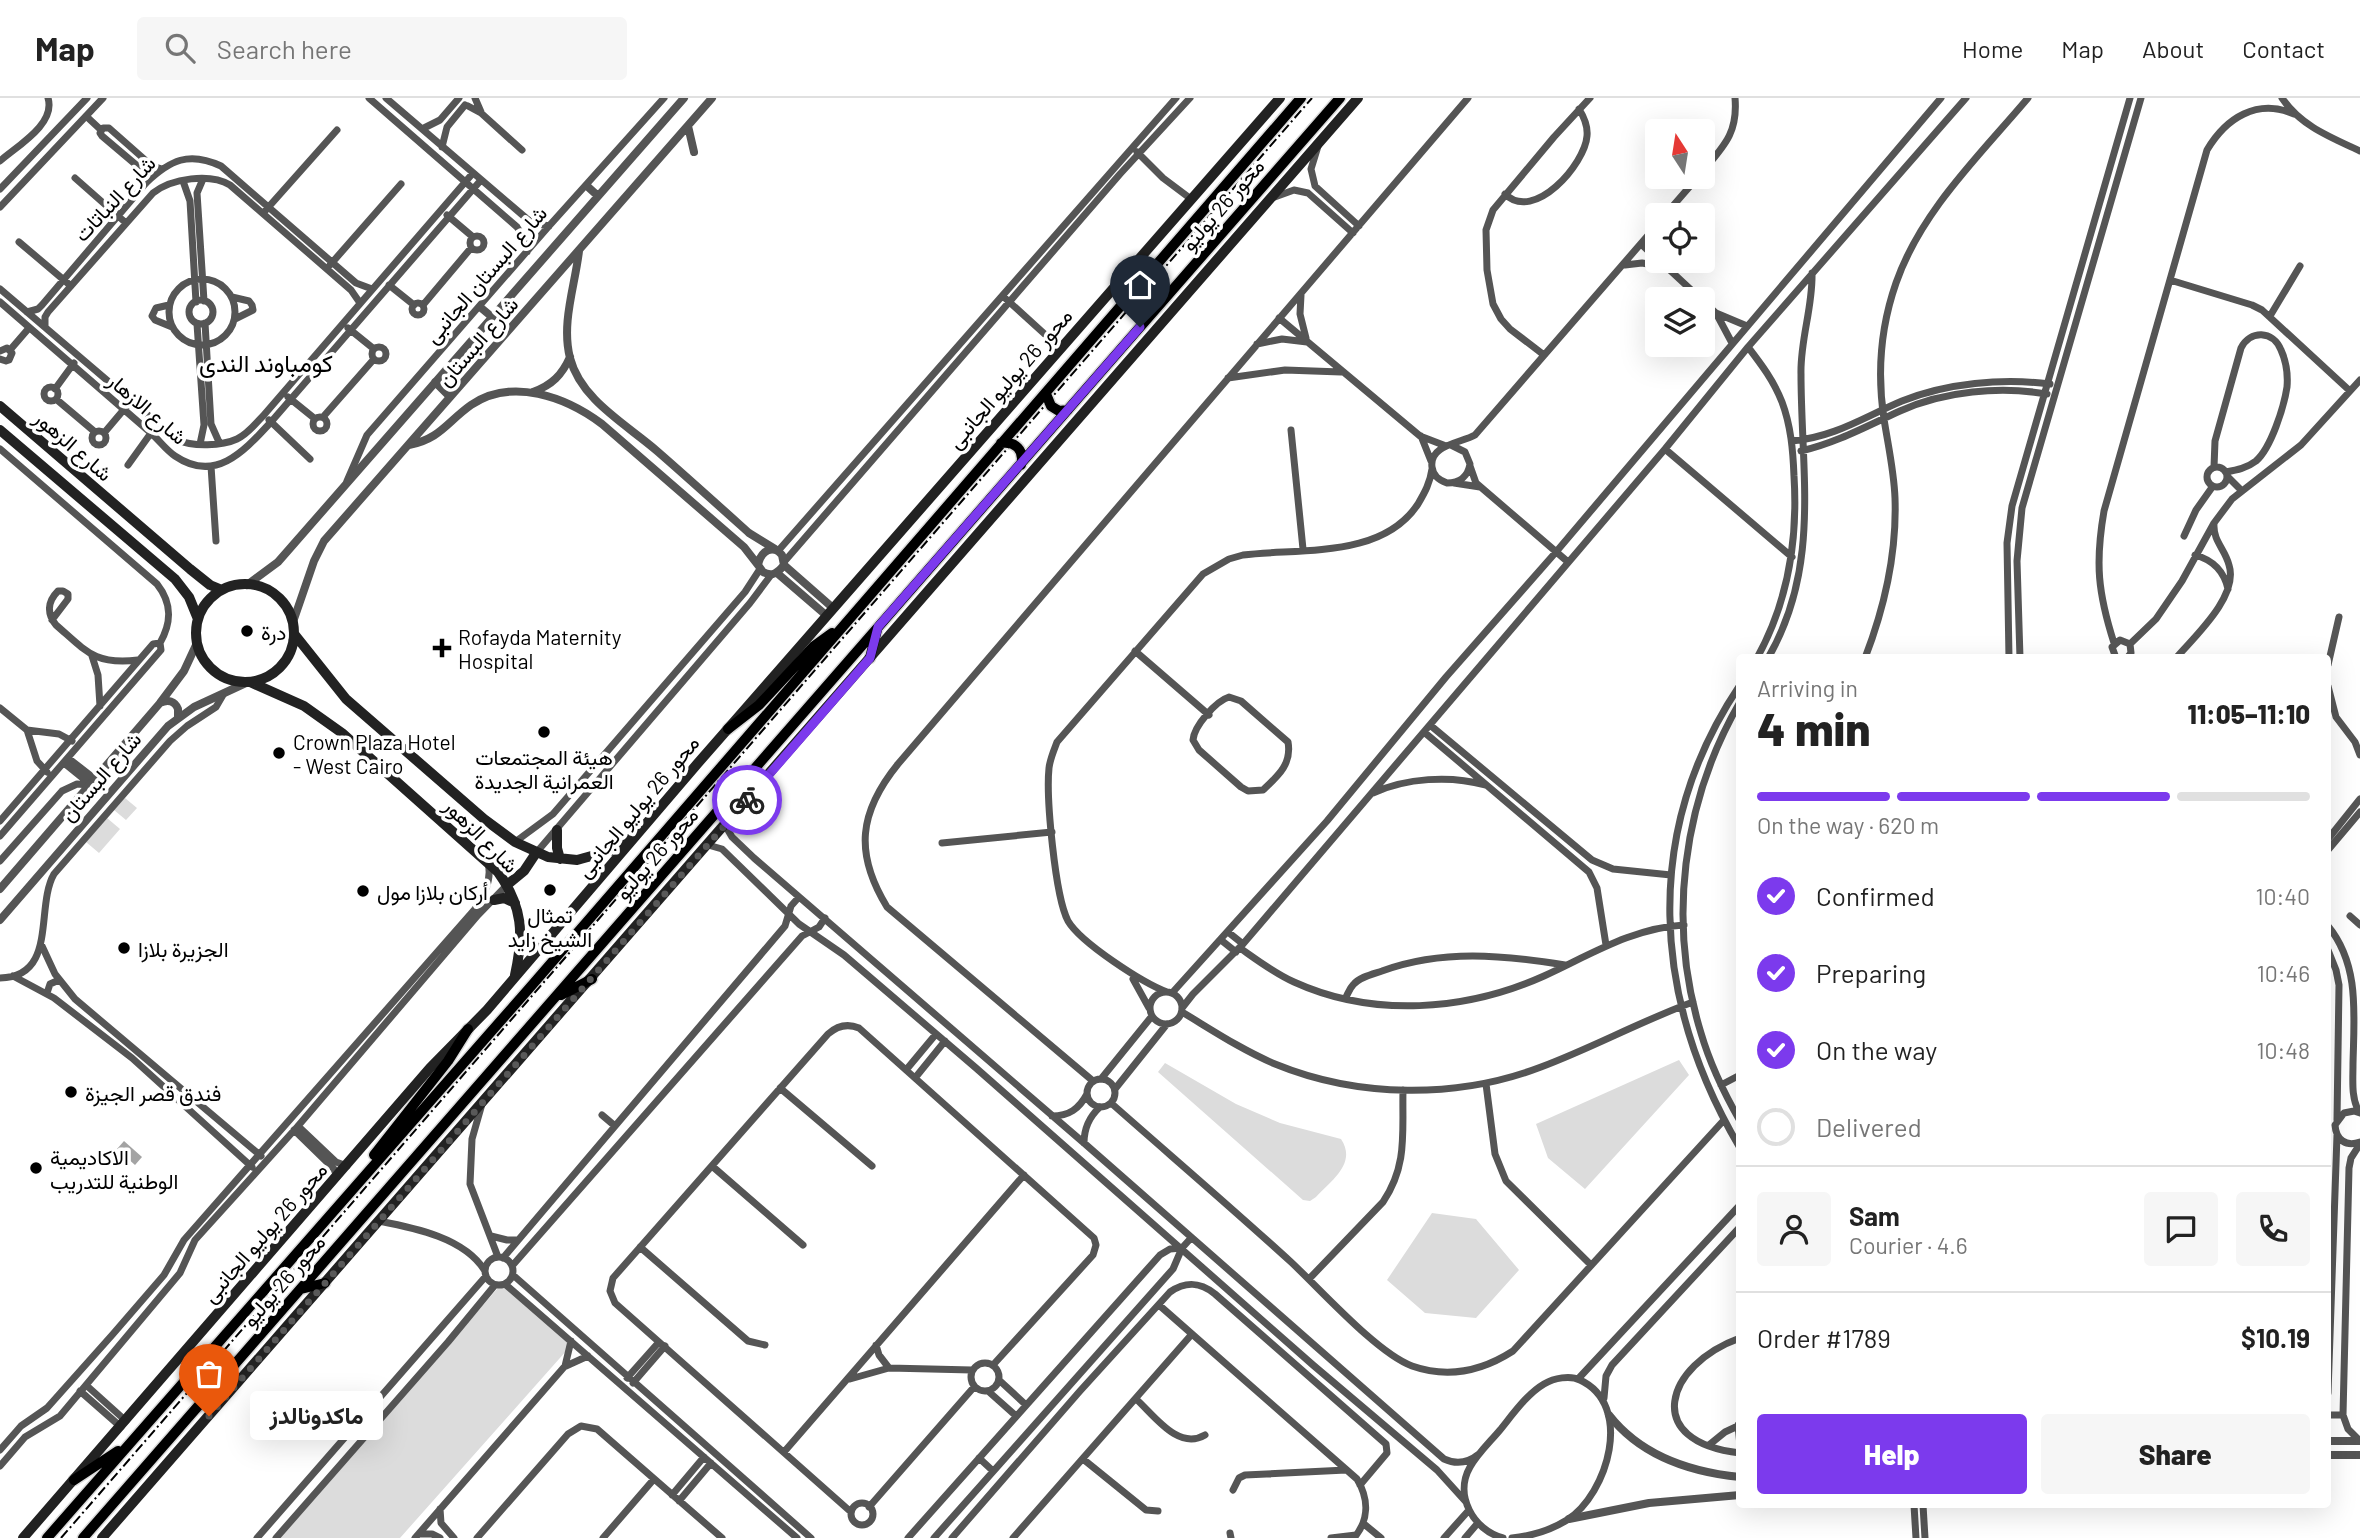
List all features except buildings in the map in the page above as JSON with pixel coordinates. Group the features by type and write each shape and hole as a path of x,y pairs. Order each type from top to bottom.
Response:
{"highway":[{"name":"محور 26 يوليو","path":"47,1538 1301,98"},
{"name":"محور 26 يوليو","path":"83,1538 1340,98"},
{"path":"1046,394 1048,403 1054,409 1068,410"},
{"path":"1001,443 1016,446 1022,454 1021,465"},
{"path":"870,658 878,627"},
{"path":"728,729 766,698 814,646 841,628"},
{"path":"555,997 592,979"},
{"path":"366,1174 376,1152 453,1054 468,1029"},
{"path":"301,1289 325,1283"},
{"path":"74,1480 129,1444"}],"main road":[{"name":"محور 26 يوليو الجانبى","path":"23,1538 430,1068 514,979 728,729 1280,98"},
{"path":"105,1537 1358,98"},
{"name":"شارع الزهور","path":"0,406 200,578 222,590"},
{"name":"شارع الزهور","path":"0,430 175,579 189,597 198,619"},
{"path":"39,464 48,459 51,450"},
{"path":"247,584 271,592 281,600 293,622 295,635 287,659 269,677 249,682 234,681 214,671 200,653 197,643 198,619 204,608 222,590 234,586 247,584"},
{"name":"شارع الزهور","path":"295,635 345,699 484,819 515,842 536,853 577,860 613,850 642,830"},
{"name":"شارع الزهور","path":"249,682 304,706 324,719 488,863 507,886 519,915 521,941 514,979"},
{"path":"557,830 560,859"},
{"path":"507,886 524,872 536,853"},
{"path":"494,900 504,898 515,903"}],"street":[{"path":"0,161 15,151 48,117 51,108 48,98"},
{"path":"0,189 87,98"},
{"path":"0,207 103,98"},
{"path":"369,98 517,227 527,252"},
{"path":"386,98 526,218 533,223 549,226"},
{"path":"422,129 436,123 463,102 473,103 475,98"},
{"path":"475,98 481,113"},
{"name":"شارع البستان الجانبى","path":"347,482 367,435 664,98"},
{"name":"شارع البستان","path":"247,584 278,562 684,98"},
{"name":"شارع البستان","path":"293,622 314,561 324,541 712,98"},
{"path":"515,842 553,814 744,592 759,567 763,553 776,550 856,464 1132,145 1176,98"},
{"path":"536,853 929,393 1138,153 1190,98"},
{"path":"1084,1143 1088,1120 1100,1107 1111,1103 1115,1097 1115,1089 1108,1080 1097,1080 887,907 868,868 866,825 872,804 881,785 898,764 1468,98"},
{"path":"1544,355 1501,319 1493,304 1488,286 1486,230 1493,210 1590,98"},
{"path":"1715,156 1729,138 1735,123 1735,98"},
{"path":"1052,1116 1063,1116 1075,1110 1088,1089 1151,1014 1152,1000 1161,993 1170,993 1314,835 1941,98"},
{"path":"1131,975 1158,1023 1167,1024 1177,1020 1193,994 1240,948 1665,449 1748,347 1966,98"},
{"path":"1867,654 1886,594 1895,529 1892,464 1880,381 1883,332 1896,282 1919,233 1934,211 2028,98"},
{"path":"2009,654 2006,561 2008,524 2130,98"},
{"path":"2020,654 2017,561 2019,526 2026,491 2141,98"},
{"path":"2266,107 2274,98"},
{"path":"2281,98 2294,114"},
{"path":"463,102 481,113 522,150"},
{"path":"442,147 447,127 463,102"},
{"path":"2114,654 2114,643 2102,603 2098,572 2102,521 2207,150 2215,136 2236,117 2266,107 2276,107 2294,114 2318,131 2360,151"},
{"path":"1506,194 1511,200 1520,203 1530,202 1547,194 1566,176 1581,153 1587,135 1579,109"},
{"path":"86,116 101,130 102,136 141,169 146,183"},
{"path":"688,126 694,152"},
{"path":"101,130 109,128 152,166 162,169"},
{"path":"265,210 337,130"},
{"path":"1319,143 1311,169 1315,186 1356,229"},
{"path":"1132,145 1163,178 1191,199"},
{"name":"شارع النباتات","path":"27,312 38,309 146,183 162,169 185,159 209,161 221,166 265,210 329,266 360,303"},
{"name":"شارع الازهار","path":"0,289 177,440 192,444 238,438 246,433 283,393 473,173"},
{"path":"75,178 126,223"},
{"path":"200,301 198,193 203,179"},
{"name":"شارع النباتات","path":"45,327 45,317 126,223 162,186 203,179 222,180 265,210"},
{"path":"216,541 211,466 236,457 271,422 481,180"},
{"path":"183,181 190,201 199,279"},
{"path":"329,266 401,184"},
{"path":"587,186 598,196"},
{"path":"1308,194 1310,188 1315,186"},
{"path":"1675,203 1688,189"},
{"path":"1271,198 1294,190 1308,194 1345,219"},
{"path":"1077,209 1084,215"},
{"path":"441,210 472,237 483,239 484,246 478,250 471,248"},
{"path":"1834,223 1846,233"},
{"path":"1062,226 1069,232"},
{"path":"389,285 418,305 471,248 472,237"},
{"path":"1645,239 1475,435 1434,455 1425,492 1415,508 1386,534 1348,546 1242,555 1215,565 1203,573 1057,742 1049,768 1052,832 1063,909 1074,930 1131,975 1170,993 1179,999 1182,1010 1249,1052 1293,1070 1330,1081 1403,1090 1486,1084 1539,1068 1693,1002"},
{"path":"19,242 71,286"},
{"path":"1641,244 1645,247"},
{"path":"579,251 568,317 570,357 576,373 591,395 753,536 776,550 784,563 830,612"},
{"path":"1623,265 1645,264"},
{"name":"شارع النباتات","path":"329,266 361,286 372,289"},
{"path":"2270,316 2300,266"},
{"path":"1672,273 1688,287"},
{"path":"1770,654 1791,605 1802,564 1806,515 1801,360 1813,288 1812,273"},
{"path":"199,279 220,284 232,297 235,319 225,336 203,345 183,340 172,327 169,305 178,289 199,279"},
{"path":"2170,280 2252,305 2270,316 2350,391"},
{"path":"1301,293 1300,314 1308,342"},
{"path":"1002,296 1049,338 1055,355"},
{"path":"232,297 249,301 253,305 253,310 235,319"},
{"path":"3,305 12,299"},
{"path":"200,301 212,309 212,315 201,323 192,321 189,310 200,301"},
{"name":"شارع الازهار","path":"3,305 172,454 184,461 211,466"},
{"path":"169,305 156,308 152,316 172,327"},
{"path":"992,306 999,313"},
{"path":"480,307 492,317"},
{"path":"1716,313 1747,326"},
{"path":"1716,313 1732,343"},
{"path":"1279,318 1420,436 1459,447 1469,461 1476,483 1568,562"},
{"path":"201,323 211,424 219,442"},
{"path":"343,323 374,349"},
{"path":"10,350 29,328"},
{"path":"2214,467 2215,441 2241,348 2249,337 2256,334 2265,335 2277,342 2281,349 2287,388 2270,443 2264,452 2247,467 2226,474"},
{"path":"1256,345 1282,339 1308,342"},
{"path":"200,443 204,425 203,345"},
{"path":"374,349 381,347 387,353 384,360 374,359"},
{"path":"1748,347 1779,393 1792,441 1796,512 1792,557 1781,601 1773,625 1758,654"},
{"path":"0,351 7,348 10,350"},
{"path":"283,393 314,418 323,417 374,359 374,349"},
{"path":"0,359 6,362 9,360 12,357 10,350"},
{"path":"55,389 79,357"},
{"path":"533,392 545,388 558,378 570,357"},
{"path":"1227,378 1285,370 1343,372"},
{"path":"931,376 938,383"},
{"path":"2130,644 2156,619 2182,581 2214,523 2232,499 2301,445 2360,380"},
{"path":"435,382 450,397"},
{"path":"1793,452 1842,438 1916,396 1965,385 2016,382 2058,385"},
{"path":"922,387 929,393"},
{"path":"55,389 49,388 44,395 47,400 56,399 95,432 104,433"},
{"path":"55,389 58,395 56,399"},
{"path":"1792,441 1841,430 1931,401 1980,391 2014,390 2054,396"},
{"path":"409,445 433,437 470,406 487,397 511,391 533,392 572,404 587,412 744,547 759,567 774,574 830,612"},
{"path":"104,433 131,401"},
{"path":"262,416 310,459"},
{"path":"314,418 313,426 319,431 326,428 326,420 323,417"},
{"path":"1291,430 1303,549"},
{"path":"95,432 92,438 98,445 106,440 104,433"},
{"path":"128,465 151,433"},
{"path":"1425,492 1465,477 1475,435"},
{"path":"1420,436 1441,480 1485,488"},
{"path":"0,449 157,584 168,601 170,611 166,632 160,643 161,650 0,836"},
{"path":"645,461 655,449"},
{"path":"1665,449 1802,564"},
{"path":"856,464 864,471"},
{"path":"2232,499 2207,478 2208,471 2221,467 2241,490"},
{"path":"2184,536 2196,510 2216,486 2225,482 2226,474"},
{"path":"684,495 694,484"},
{"path":"2179,654 2210,619 2231,583 2229,563 2215,539 2214,523"},
{"path":"744,547 753,536"},
{"path":"2195,555 2209,560 2220,570 2228,590"},
{"path":"2331,654 2339,617"},
{"path":"52,620 92,656 99,675 100,706"},
{"path":"1486,632 1499,643"},
{"path":"2114,643 2124,640 2130,644 2130,654"},
{"path":"0,821 154,643 160,643"},
{"name":"شارع البستان","path":"0,889 160,704 184,671 197,643"},
{"path":"1135,651 1209,715"},
{"path":"92,656 120,661 139,660"},
{"name":"شارع البستان","path":"0,920 149,746 178,717 249,682"},
{"path":"665,684 673,691"},
{"path":"1736,692 1714,728 1689,786 1675,836 1670,926 1681,1006 1700,1068 1736,1140"},
{"path":"0,978 13,976 28,967 41,945 46,894 54,874 170,741 187,726 216,708 223,695"},
{"path":"1236,698 1288,742 1287,764 1263,790 1248,791 1241,787 1195,746 1193,735 1209,715 1223,699 1236,698"},
{"path":"2331,698 2336,717 2358,743 2360,755"},
{"path":"160,704 168,701 176,705 178,717"},
{"path":"0,708 27,730 59,734 78,746"},
{"path":"1736,710 1701,788 1693,814 1684,868 1684,925 1693,1002 1700,1032 1721,1085 1736,1113"},
{"path":"1430,725 1592,860 1613,869 1671,875"},
{"path":"27,730 37,761 51,776"},
{"path":"1424,732 1589,872 1597,888 1606,945"},
{"path":"66,760 92,783"},
{"path":"595,766 603,774"},
{"path":"1370,795 1397,785 1429,780 1460,780 1488,786"},
{"path":"0,861 62,791 77,784 92,783"},
{"path":"2331,835 2360,799"},
{"path":"0,809 12,807"},
{"path":"2331,846 2360,812"},
{"path":"725,825 732,836 799,897 1444,1459 1459,1463 1479,1454"},
{"path":"942,843 1052,832"},
{"path":"1314,835 1327,846"},
{"path":"722,849 724,842 732,836"},
{"path":"708,845 722,849 799,924 844,955 945,1041 1313,1365 1446,1477 1477,1524 1494,1536 1503,1538"},
{"path":"0,1450 24,1423 47,1408 113,1334 164,1275 181,1244 475,909 485,893 489,879 488,863"},
{"path":"46,867 54,874"},
{"path":"0,1466 25,1437 55,1419 83,1388 180,1273 195,1240 507,886"},
{"path":"257,1538 485,1273 489,1262 500,1258 519,1240 785,926 790,906 799,897"},
{"path":"2350,916 2360,925"},
{"path":"811,1538 532,1293 513,1275 512,1266 802,936 819,928 824,918"},
{"path":"1221,940 1240,948 1266,967 1293,981 1345,999 1402,1006 1456,1003 1510,989 1606,945 1644,931 1684,925"},
{"path":"2331,930 2343,947 2353,973 2352,1090 2359,1112 2344,1113 2337,1120"},
{"path":"1228,932 1240,948"},
{"path":"41,945 59,980 75,999 258,1171"},
{"path":"1345,999 1352,986 1361,979 1419,961 1483,955 1566,965"},
{"path":"2331,958 2339,985 2331,1288 2346,1289"},
{"path":"13,976 47,993 266,1161"},
{"path":"47,993 50,984 59,980"},
{"path":"1115,1089 1167,1024"},
{"path":"851,1512 854,1506 860,1503 869,1507 872,1512 871,1519 863,1524 854,1521 851,1512 615,1303 610,1286 613,1278 828,1034 843,1026 859,1028 1092,1235 1096,1249 1093,1255 993,1365"},
{"path":"906,1070 936,1034"},
{"path":"915,1078 945,1041"},
{"path":"326,1076 335,1083"},
{"path":"1721,1085 1736,1077"},
{"path":"1486,1084 1495,1154 1506,1181 1591,1265"},
{"path":"780,1088 872,1166"},
{"path":"1309,1279 1383,1202 1392,1189 1398,1176 1403,1148 1403,1090"},
{"path":"1087,1094 1091,1102 1100,1107"},
{"path":"482,1103 472,1139 470,1184 500,1258 512,1266"},
{"path":"1111,1103 1393,1356 1427,1370 1463,1372 1490,1364 1513,1351 1724,1120"},
{"path":"602,1115 615,1126"},
{"path":"296,1128 336,1162 347,1166"},
{"path":"296,1128 334,1168 337,1177"},
{"path":"2337,1135 2349,1144 2360,1143"},
{"path":"233,1148 240,1139"},
{"path":"2360,1143 2351,1158 2349,1168 2343,1415 2348,1429 2360,1441"},
{"path":"712,1166 803,1245"},
{"path":"784,1451 1024,1175"},
{"path":"1578,1379 1736,1209"},
{"path":"379,1221 425,1233 465,1249 476,1258 495,1285"},
{"path":"1569,1519 1586,1501 1599,1480 1609,1448 1609,1415 1604,1399 1606,1376 1612,1365 1736,1231"},
{"path":"491,1236 519,1240"},
{"path":"934,1538 1076,1375 1173,1269 1182,1248 1191,1238"},
{"path":"640,1247 748,1341 765,1345"},
{"path":"908,1538 1160,1255 1170,1249 1182,1248"},
{"path":"276,1538 495,1285 505,1284 513,1275"},
{"path":"505,1284 797,1538"},
{"path":"952,1538 1158,1305 1178,1287 1198,1284 1208,1288 1383,1440 1388,1448 1387,1453 1360,1485"},
{"path":"524,1301 532,1293"},
{"path":"1158,1305 1347,1470 1360,1485 1366,1512 1364,1524 1355,1537 1331,1538"},
{"path":"113,1334 122,1341"},
{"path":"1013,1538 1192,1334"},
{"path":"1736,1340 1722,1345 1690,1369 1677,1386 1673,1399 1679,1425 1688,1434 1709,1445 1736,1451"},
{"path":"565,1367 571,1342"},
{"path":"630,1381 662,1344"},
{"path":"876,1345 888,1368"},
{"path":"417,1536 565,1367 588,1356"},
{"path":"846,1380 888,1368 972,1370 984,1363 993,1365 999,1374 997,1385 988,1391 980,1391 970,1380 972,1370"},
{"path":"1062,1363 1076,1375"},
{"path":"1444,1538 1467,1506 1464,1483 1466,1474 1479,1454 1531,1394 1546,1382 1564,1377 1578,1379 1604,1399"},
{"path":"999,1380 1026,1405"},
{"path":"869,1507 974,1387"},
{"path":"83,1388 123,1424"},
{"path":"988,1391 1016,1416"},
{"path":"1009,1410 1019,1398"},
{"path":"1136,1399 1178,1437 1189,1440 1205,1435"},
{"path":"1609,1415 1630,1438 1655,1455 1701,1470 1736,1476"},
{"path":"2331,1415 2343,1415"},
{"path":"477,1538 568,1434 581,1426 597,1429 717,1536"},
{"path":"677,1433 682,1426"},
{"path":"1709,1445 1736,1427"},
{"path":"2331,1441 2360,1441"},
{"path":"2331,1455 2360,1455"},
{"path":"672,1495 704,1457"},
{"path":"979,1458 993,1471"},
{"path":"1083,1459 1146,1510 1158,1511"},
{"path":"679,1501 711,1463"},
{"path":"1233,1490 1239,1478 1251,1474 1347,1470"},
{"path":"731,1481 737,1474"},
{"path":"603,1538 654,1479"},
{"path":"1512,1538 1534,1534 1569,1519 1649,1503 1736,1495"},
{"path":"1914,1508 1916,1538"},
{"path":"1923,1508 1925,1538"},
{"path":"440,1509 439,1516 445,1529 454,1538"},
{"path":"1364,1524 1381,1538"},
{"path":"1465,1538 1477,1524"},
{"path":"417,1536 432,1534 439,1537 445,1529"}],"shaded area":[{"path":"125,798 137,808 126,820 114,810"},
{"path":"107,818 120,829 99,853 86,842"},
{"path":"1679,1060 1689,1075 1585,1189 1548,1158 1536,1124"},
{"path":"1165,1063 1236,1104 1280,1123 1341,1139 1346,1156 1340,1171 1316,1197 1310,1201 1303,1200 1158,1072"},
{"path":"124,1141 142,1157 135,1165 117,1149"},
{"path":"1432,1213 1476,1219 1519,1270 1476,1318 1425,1313 1387,1280"},
{"path":"505,1280 575,1341 400,1538 279,1538"}],"railway":[{"path":"61,1538 1312,98"}],"way so far":[{"path":"209,1416 747,800"}],"place":[{"name":"درة","path":"247,631"},
{"name":"Rofayda Maternity Hospital","path":"442,648"},
{"name":"هيئة المجتمعات العمرانية الجديدة","path":"544,732"},
{"name":"Crown Plaza Hotel - West Cairo","path":"279,753"},
{"name":"تمثال الشيخ زايد","path":"550,890"},
{"name":"أركان بلازا مول","path":"363,891"},
{"name":"الجزيرة بلازا","path":"124,948"},
{"name":"فندق قصر الجيزة","path":"71,1092"},
{"name":"الاكاديمية الوطنية للتدريب","path":"36,1168"},
{"name":"ماكدونالدز","path":"209,1416"}],"district":[{"name":"كومباوند الندى","path":"266,362"}],"route":[{"path":"747,800 870,658 878,627 1140,327"}]}
